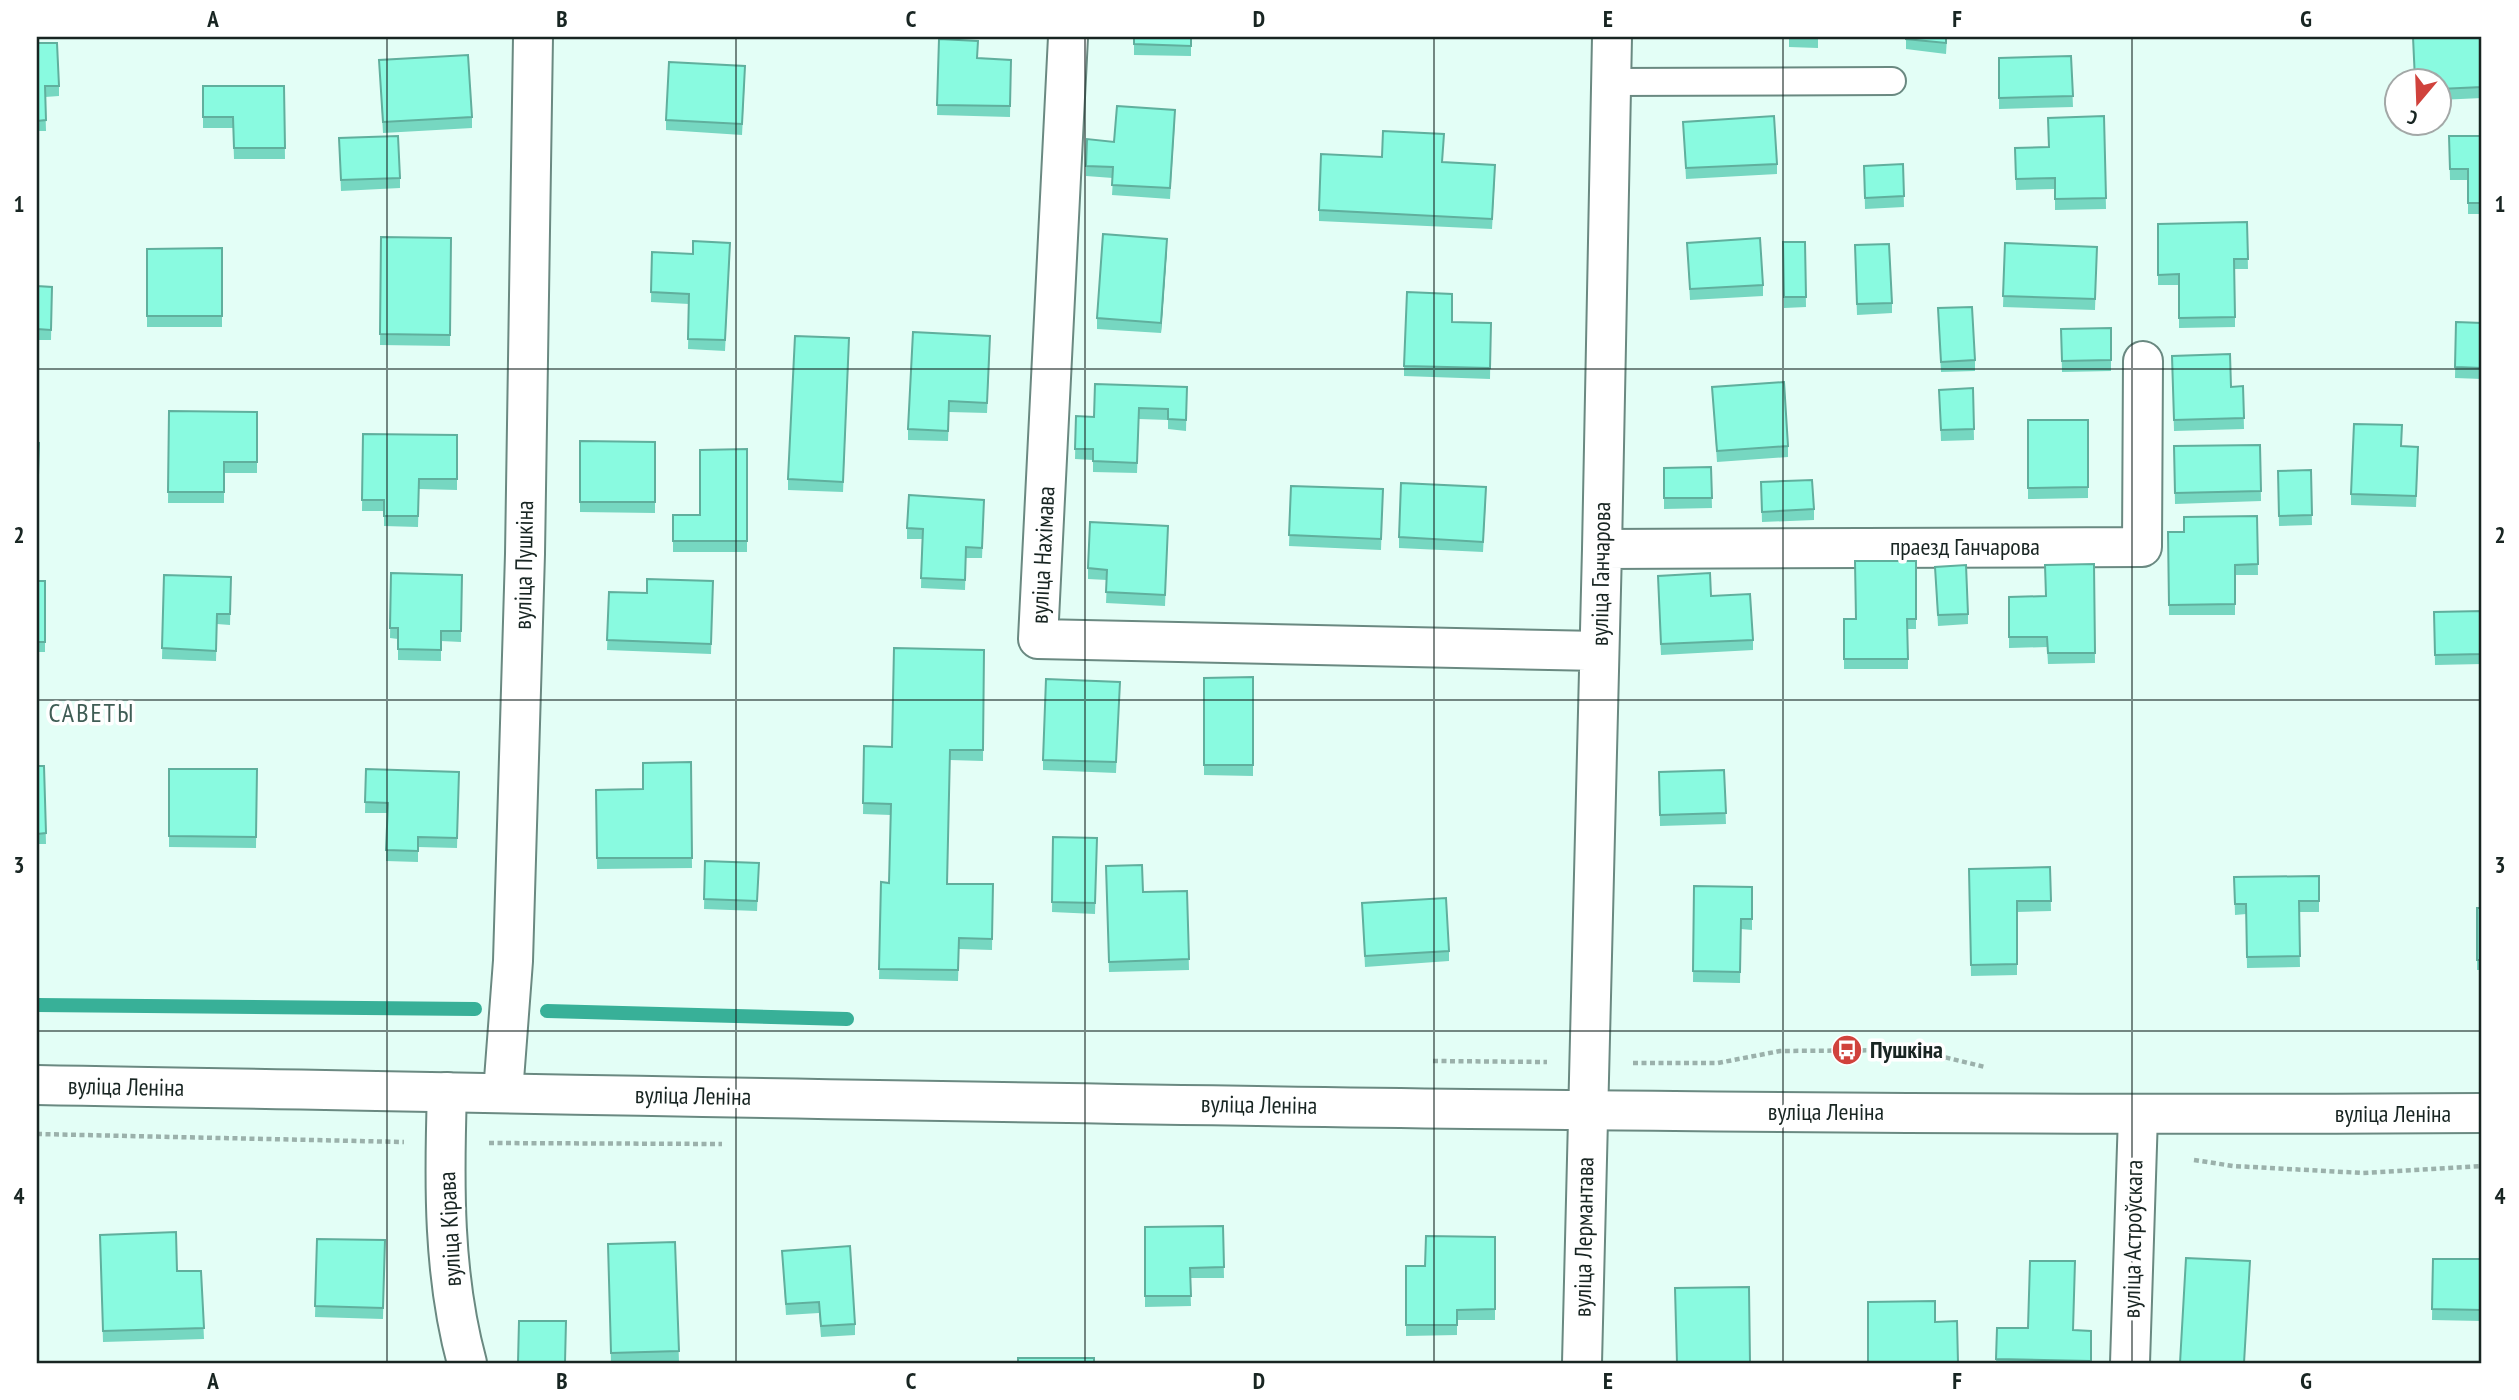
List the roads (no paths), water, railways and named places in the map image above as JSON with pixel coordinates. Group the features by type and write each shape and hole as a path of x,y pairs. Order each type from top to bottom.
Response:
{"street":[{"name":"вуліца Пушкіна","path":"503,1093 513,961 525,567 533,37"},
{"name":"вуліца Нахімава","path":"1068,37 1038,639 1599,651"},
{"name":"вуліца Ганчарова","path":"1587,1111 1612,37"},
{"name":"праезд Ганчарова","path":"1602,549 2142,547 2143,361"},
{"name":"вуліца Леніна","path":"37,1085 1587,1111 2138,1115 2482,1113"},
{"name":"вуліца Кірава","path":"447,1093 446,1236 458,1332 467,1363"},
{"name":"вуліца Лермантава","path":"1581,1363 1587,1111"},
{"name":"вуліца Астроўскага","path":"2130,1363 2134,1159 2138,1115"}],"lane":[{"path":"1610,82 1892,80"}],"waterway":[{"path":"37,1005 475,1009"},
{"path":"547,1011 847,1019"}],"place":[{"name":"Пушкіна","path":"1847,1050"}],"district":[{"name":"САВЕТЫ","path":"92,713"}]}
